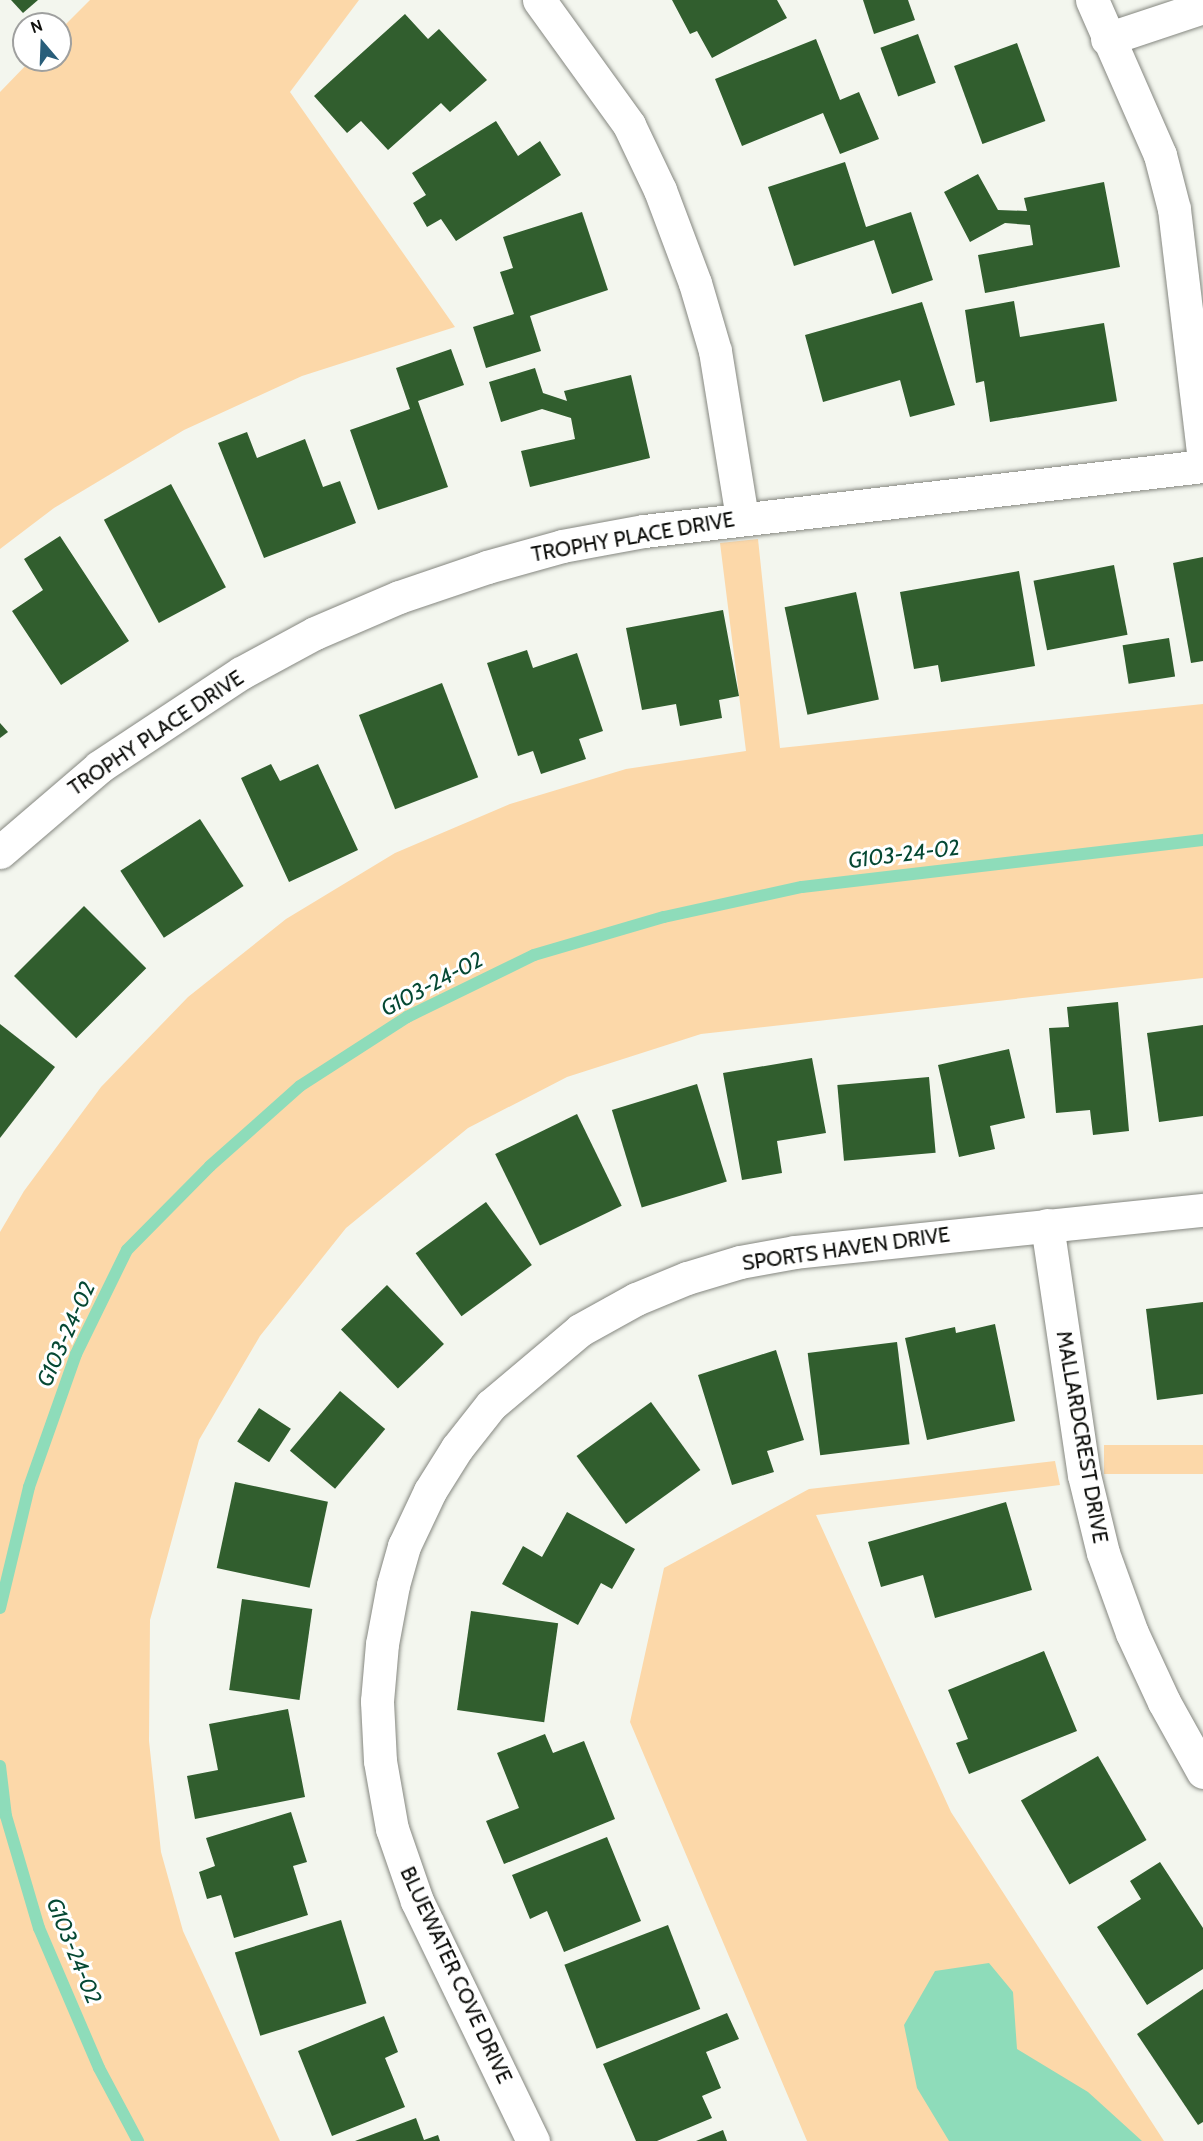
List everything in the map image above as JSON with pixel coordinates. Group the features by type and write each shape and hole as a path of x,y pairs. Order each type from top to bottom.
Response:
{"street":[{"path":"538,0 629,125 660,190 695,283 715,351 742,518"},
{"path":"1092,0 1107,39 1160,155 1174,209 1203,453"},
{"path":"1107,39 1203,7"},
{"name":"TROPHY PLACE DRIVE","path":"0,852 99,767 174,715 315,633 399,597 562,546 742,518 1203,466"},
{"name":"SPORTS HAVEN DRIVE","path":"430,1491 457,1448 491,1405 580,1330 636,1299 740,1262 795,1252 1203,1210"},
{"name":"MALLARDCREST DRIVE","path":"1047,1225 1084,1475 1103,1553 1159,1692 1203,1772"},
{"name":"BLUEWATER COVE DRIVE","path":"430,1491 404,1546 382,1644 377,1701 380,1761 392,1829 417,1901 533,2141"}],"shaded area":[{"path":"90,0 359,0 290,92 455,327 302,376 184,430 54,508 0,549 0,92 19,72 72,72 72,18"},
{"path":"758,539 780,748 1203,704 1203,978 701,1034 567,1077 468,1128 346,1228 260,1336 199,1440 150,1620 149,1741 161,1852 183,1931 280,2141 0,2141 0,1232 24,1191 101,1087 188,997 286,919 395,853 510,804 626,769 746,751 720,543"},
{"path":"1104,1445 1203,1445 1203,1474 1104,1474"},
{"path":"1055,1461 1060,1485 816,1515 951,1812 1164,2141 807,2141 630,1722 664,1568 809,1489"},
{"path":"989,1963 1013,1992 1017,2049 1088,2092 1142,2141 949,2141 917,2088 904,2025 935,1971"}],"building":[{"path":"11,0 38,0 24,12"},
{"path":"672,0 777,0 787,18 712,58 697,31 690,34"},
{"path":"863,0 908,0 915,20 874,34"},
{"path":"405,14 428,39 439,29 487,80 450,112 441,103 388,150 361,121 347,133 314,96"},
{"path":"918,34 936,83 898,97 880,48"},
{"path":"816,39 840,100 859,92 879,139 840,154 823,113 742,146 715,79"},
{"path":"1017,43 1045,121 982,144 954,66"},
{"path":"496,121 518,156 540,141 561,175 456,241 441,219 427,227 413,203 426,195 412,173"},
{"path":"845,162 866,227 911,212 933,280 892,294 874,240 794,266 768,187"},
{"path":"978,174 998,210 1027,211 1024,198 1104,182 1120,267 985,293 978,255 1033,245 1030,225 1005,223 970,242 944,192"},
{"path":"582,212 608,290 530,316 541,351 486,368 473,327 514,314 500,272 513,268 503,237"},
{"path":"1014,301 1020,337 1104,323 1117,401 990,422 984,381 976,383 965,310"},
{"path":"922,302 955,405 910,417 900,380 823,402 805,335"},
{"path":"451,349 464,385 418,401 448,487 378,510 350,430 410,409 396,368"},
{"path":"535,368 543,393 567,401 564,391 631,375 650,458 530,487 521,451 575,439 571,418 542,409 501,422 489,382"},
{"path":"247,432 257,458 305,439 323,487 340,481 356,523 264,558 218,443"},
{"path":"171,484 226,587 159,623 104,520"},
{"path":"60,536 129,641 61,685 12,611 43,590 24,559"},
{"path":"1203,557 1203,661 1191,663 1173,563"},
{"path":"1114,565 1128,635 1047,650 1034,581"},
{"path":"1019,571 1035,666 941,682 938,665 914,669 900,592"},
{"path":"856,592 879,700 807,715 785,607"},
{"path":"723,610 739,696 719,700 722,718 680,726 676,704 642,710 626,628"},
{"path":"1169,638 1175,677 1129,684 1123,645"},
{"path":"527,650 533,668 577,653 603,731 579,739 586,759 541,774 533,751 518,756 487,663"},
{"path":"442,683 478,777 395,809 359,715"},
{"path":"0,723 8,732 0,738"},
{"path":"271,764 280,781 318,764 358,850 289,882 241,778"},
{"path":"200,819 244,886 164,938 120,871"},
{"path":"84,906 146,968 76,1038 14,976"},
{"path":"1118,1002 1129,1131 1093,1135 1090,1110 1056,1113 1049,1028 1069,1027 1067,1007"},
{"path":"0,1024 55,1067 0,1138"},
{"path":"1203,1025 1203,1116 1159,1122 1147,1033"},
{"path":"1009,1049 1025,1118 990,1126 995,1149 959,1157 938,1065"},
{"path":"812,1058 826,1133 777,1141 782,1173 742,1180 723,1073"},
{"path":"929,1077 936,1153 844,1161 837,1085"},
{"path":"697,1084 727,1182 642,1208 612,1110"},
{"path":"577,1114 622,1206 540,1246 495,1154"},
{"path":"486,1202 532,1265 461,1316 416,1253"},
{"path":"387,1285 444,1344 398,1388 341,1329"},
{"path":"1203,1302 1203,1394 1157,1400 1146,1309"},
{"path":"995,1324 1015,1421 927,1440 905,1338 955,1327 956,1333"},
{"path":"897,1342 910,1444 820,1455 808,1353"},
{"path":"776,1350 804,1440 767,1451 774,1472 732,1485 698,1375"},
{"path":"340,1391 385,1429 335,1489 290,1451"},
{"path":"651,1402 700,1470 626,1524 577,1456"},
{"path":"259,1408 291,1429 269,1462 237,1442"},
{"path":"235,1482 328,1502 310,1588 217,1568"},
{"path":"1006,1502 1032,1590 935,1618 923,1575 881,1587 868,1542"},
{"path":"567,1512 635,1549 612,1589 601,1583 578,1625 502,1584 523,1546 542,1557"},
{"path":"242,1599 312,1609 300,1700 229,1690"},
{"path":"471,1611 558,1623 544,1722 457,1710"},
{"path":"1044,1651 1077,1731 969,1774 956,1743 968,1739 948,1690"},
{"path":"288,1709 305,1797 195,1819 187,1776 218,1770 209,1724"},
{"path":"545,1734 553,1753 584,1741 615,1819 504,1864 486,1821 519,1808 497,1753"},
{"path":"1098,1756 1146,1840 1069,1885 1021,1800"},
{"path":"291,1812 307,1862 293,1866 308,1915 234,1938 221,1895 207,1899 199,1872 215,1866 206,1838"},
{"path":"607,1837 641,1921 564,1952 547,1911 530,1919 512,1875"},
{"path":"1160,1862 1203,1928 1203,1969 1147,2005 1097,1927 1141,1899 1130,1881"},
{"path":"341,1920 366,2003 260,2036 235,1952"},
{"path":"668,1925 700,2009 597,2049 564,1965"},
{"path":"1203,1989 1203,2122 1198,2125 1137,2034"},
{"path":"727,2013 739,2039 706,2052 721,2088 702,2096 712,2118 657,2141 636,2141 603,2064"},
{"path":"384,2016 398,2052 385,2058 405,2107 332,2136 298,2051"},
{"path":"416,2118 424,2140 438,2135 440,2141 355,2141"},
{"path":"723,2130 727,2141 696,2141"}],"waterway":[{"name":"G103-24-02","path":"0,1608 29,1487 76,1354 127,1250 210,1166 300,1086 407,1017 534,955 664,917 802,887 1203,840"},
{"name":"G103-24-02","path":"0,1766 6,1816 39,1928 99,2068 138,2141"}]}
